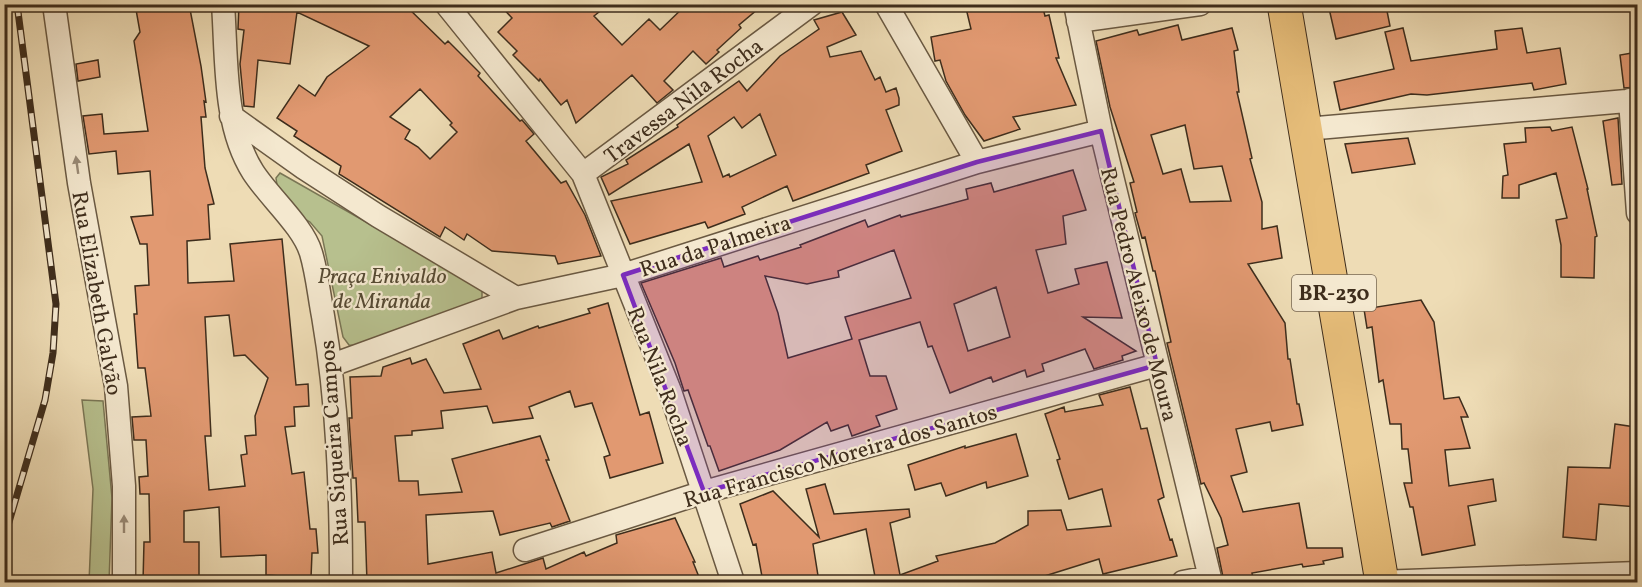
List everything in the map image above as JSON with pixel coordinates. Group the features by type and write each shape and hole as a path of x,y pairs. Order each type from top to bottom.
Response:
{"main road":[{"name":"BR-230","path":"1284,4 1381,582"}],"street":[{"name":"Rua Elizabeth Galvão","path":"54,4 79,183 116,386 124,486 124,582"},
{"name":"Rua Siqueira Campos","path":"223,4 231,116 237,138 253,172 307,242 310,251 332,364 340,501 341,582"},
{"name":"Travessa Nila Rocha","path":"583,174 812,4"},
{"path":"886,4 976,162"},
{"path":"1076,13 1200,4"},
{"name":"Rua Nila Rocha","path":"460,9 583,174 670,391 733,582"},
{"name":"Rua Pedro Aleixo de Moura","path":"1076,13 1101,131 1210,580"},
{"path":"1306,129 1634,100 1638,213"},
{"path":"231,116 304,168 378,216 516,298"},
{"name":"Rua da Palmeira","path":"332,364 516,298 622,275 976,162 1101,131"},
{"name":"Rua Francisco Moreira dos Santos","path":"525,550 704,492 1157,365"},
{"path":"1381,582 1638,573"},
{"path":"1183,582 1210,580"}],"highlighted area":[{"path":"1101,131 1157,365 704,492 623,275 977,162"}],"green space":[{"name":"Praça Enivaldo de Miranda","path":"280,173 482,288 482,304 357,346 349,345 343,337 322,236 310,222 291,211 277,185 276,178"},
{"path":"82,400 103,401 112,498 109,582 89,582 93,489"}],"building":[{"path":"135,4 189,4 206,102 204,101 206,117 201,117 205,168 214,204 208,205 210,239 187,241 188,283 234,281 230,244 282,239 296,385 308,384 309,406 294,407 295,426 285,427 292,474 304,472 310,529 316,529 318,553 312,553 311,578 266,575 266,555 221,557 219,507 184,511 184,542 199,542 199,580 143,582 144,542 150,542 149,494 140,494 139,477 148,476 146,440 134,440 132,417 151,416 145,368 138,368 134,314 137,314 135,286 149,285 147,244 140,244 131,217 153,215 150,171 118,174 116,151 89,154 83,116 102,114 104,134 148,131 134,41 140,32","holes":["229,315 234,356 245,355 268,378 255,416 256,435 245,436 247,454 241,455 245,486 209,490 205,436 211,436 205,317"]},
{"path":"239,4 404,4 445,44 448,41 480,73 478,76 534,134 526,141 561,183 566,181 585,215 601,256 558,264 555,256 492,251 467,234 464,240 445,227 440,237 339,174 341,166 294,136 297,131 277,118 299,85 315,96 327,77 369,46 297,12 290,64 258,60 254,107 244,106 240,64 244,30 238,29","holes":["420,89 452,123 450,125 457,132 430,159 418,147 405,139 410,130 390,117"]},
{"path":"499,4 609,4 594,16 622,45 649,19 660,30 687,4 764,4 739,25 741,28 717,50 719,52 706,64 693,51 664,81 673,90 657,103 632,75 576,123 567,100 561,105 540,79 539,81 513,55 517,51 498,32 512,18"},
{"path":"965,4 1042,4 1045,16 1049,15 1059,58 1056,58 1076,105 1013,117 1020,129 984,141 965,115 946,81 940,60 935,61 931,37 971,29"},
{"path":"1328,4 1374,4 1375,9 1386,6 1390,26 1336,39"},
{"path":"842,12 856,35 827,47 830,57 861,51 875,80 880,77 886,92 896,88 899,105 886,110 902,151 866,165 869,173 793,201 787,186 742,207 745,214 708,228 705,222 630,244 611,201 702,182 689,144 609,195 601,177 628,164 626,160 678,127 677,125 739,81 747,91 780,56 819,29 814,20","holes":["760,114 776,155 730,177 729,174 723,177 708,136 734,117 742,128"]},
{"path":"1178,25 1182,40 1232,28 1238,50 1234,51 1239,92 1237,92 1252,158 1250,159 1262,202 1262,229 1277,226 1282,258 1248,264 1285,323 1288,359 1290,359 1297,404 1299,404 1303,425 1272,431 1270,422 1236,429 1247,472 1231,476 1243,512 1299,503 1307,548 1342,548 1343,557 1323,561 1324,564 1303,567 1302,564 1252,573 1253,578 1224,582 1217,548 1228,545 1221,518 1204,483 1201,484 1167,343 1171,342 1155,271 1153,271 1145,237 1142,238 1135,213 1137,212 1130,183 1134,182 1110,107 1096,41 1137,30 1139,35","holes":["1185,125 1194,169 1222,166 1231,201 1190,202 1181,169 1163,174 1151,135"]},
{"path":"1403,28 1411,61 1497,49 1495,31 1522,28 1527,53 1560,48 1566,84 1534,90 1532,83 1427,95 1411,94 1340,110 1334,82 1394,69 1385,32"},
{"path":"1638,52 1638,87 1624,88 1620,55"},
{"path":"98,60 100,77 78,81 76,64"},
{"path":"1618,118 1622,184 1612,185 1603,121"},
{"path":"1550,127 1552,131 1572,127 1597,236 1595,237 1594,278 1561,277 1561,245 1556,220 1567,218 1556,173 1519,185 1519,198 1502,198 1503,176 1508,175 1504,144 1526,142 1525,128"},
{"path":"1408,138 1415,164 1352,173 1345,144"},
{"path":"1073,170 1086,210 1063,216 1066,244 1036,250 1048,293 1079,284 1075,269 1107,262 1122,318 1083,317 1136,351 1122,356 1123,360 1094,369 1085,349 1042,364 1044,371 1027,377 1025,370 993,382 991,377 950,393 932,346 928,347 920,322 859,340 870,376 886,376 897,409 876,416 880,426 852,436 848,425 831,431 827,422 780,450 719,471 688,390 684,391 675,363 641,283 721,258 724,267 758,256 760,260 801,247 800,245 865,220 868,227 900,215 901,217 968,199 966,189 991,183 994,192","holes":["894,250 911,298 845,317 852,339 788,358 778,313 765,276 807,284 839,277 838,271","996,287 1010,337 968,351 954,304"]},
{"path":"1421,300 1434,322 1444,399 1459,397 1468,417 1461,417 1470,448 1445,450 1449,486 1493,479 1496,501 1468,506 1475,545 1422,555 1413,507 1410,507 1404,483 1412,483 1408,449 1402,449 1401,424 1390,424 1383,380 1379,382 1372,327 1367,328 1364,309"},
{"path":"608,303 640,415 649,412 663,463 610,478 604,457 610,455 592,403 575,407 570,391 529,407 533,418 493,423 487,406 441,411 443,428 412,431 412,435 395,436 399,481 418,481 419,495 462,492 452,459 540,436 549,460 546,460 570,521 552,527 550,523 500,535 493,511 426,515 428,564 492,552 496,573 543,558 546,569 584,552 586,556 617,543 616,535 675,518 695,562 693,562 701,582 367,582 365,522 358,522 356,478 353,478 349,418 352,418 350,377 381,376 383,367 410,358 412,364 426,359 444,393 481,389 463,344 499,330 503,339 538,326 539,328 590,313 588,309"},
{"path":"1130,387 1141,429 1147,428 1164,497 1158,500 1177,556 1103,574 1099,559 1032,580 1033,582 876,582 866,529 813,544 819,582 763,582 756,544 753,545 740,504 773,491 819,537 806,489 825,484 834,514 909,509 910,517 890,523 900,575 938,561 936,556 995,543 1028,525 1028,511 1061,510 1067,530 1111,526 1102,489 1069,499 1057,460 1060,459 1045,414 1064,407 1065,412 1103,405 1099,395"},
{"path":"1615,424 1635,427 1635,435 1638,435 1638,507 1599,504 1596,540 1563,537 1568,467 1610,468"},
{"path":"1016,434 1028,476 987,488 986,482 946,496 941,483 915,490 908,465 965,446 965,448"}],"railway":[{"path":"4,539 45,400 53,353 56,304 17,4"}]}
